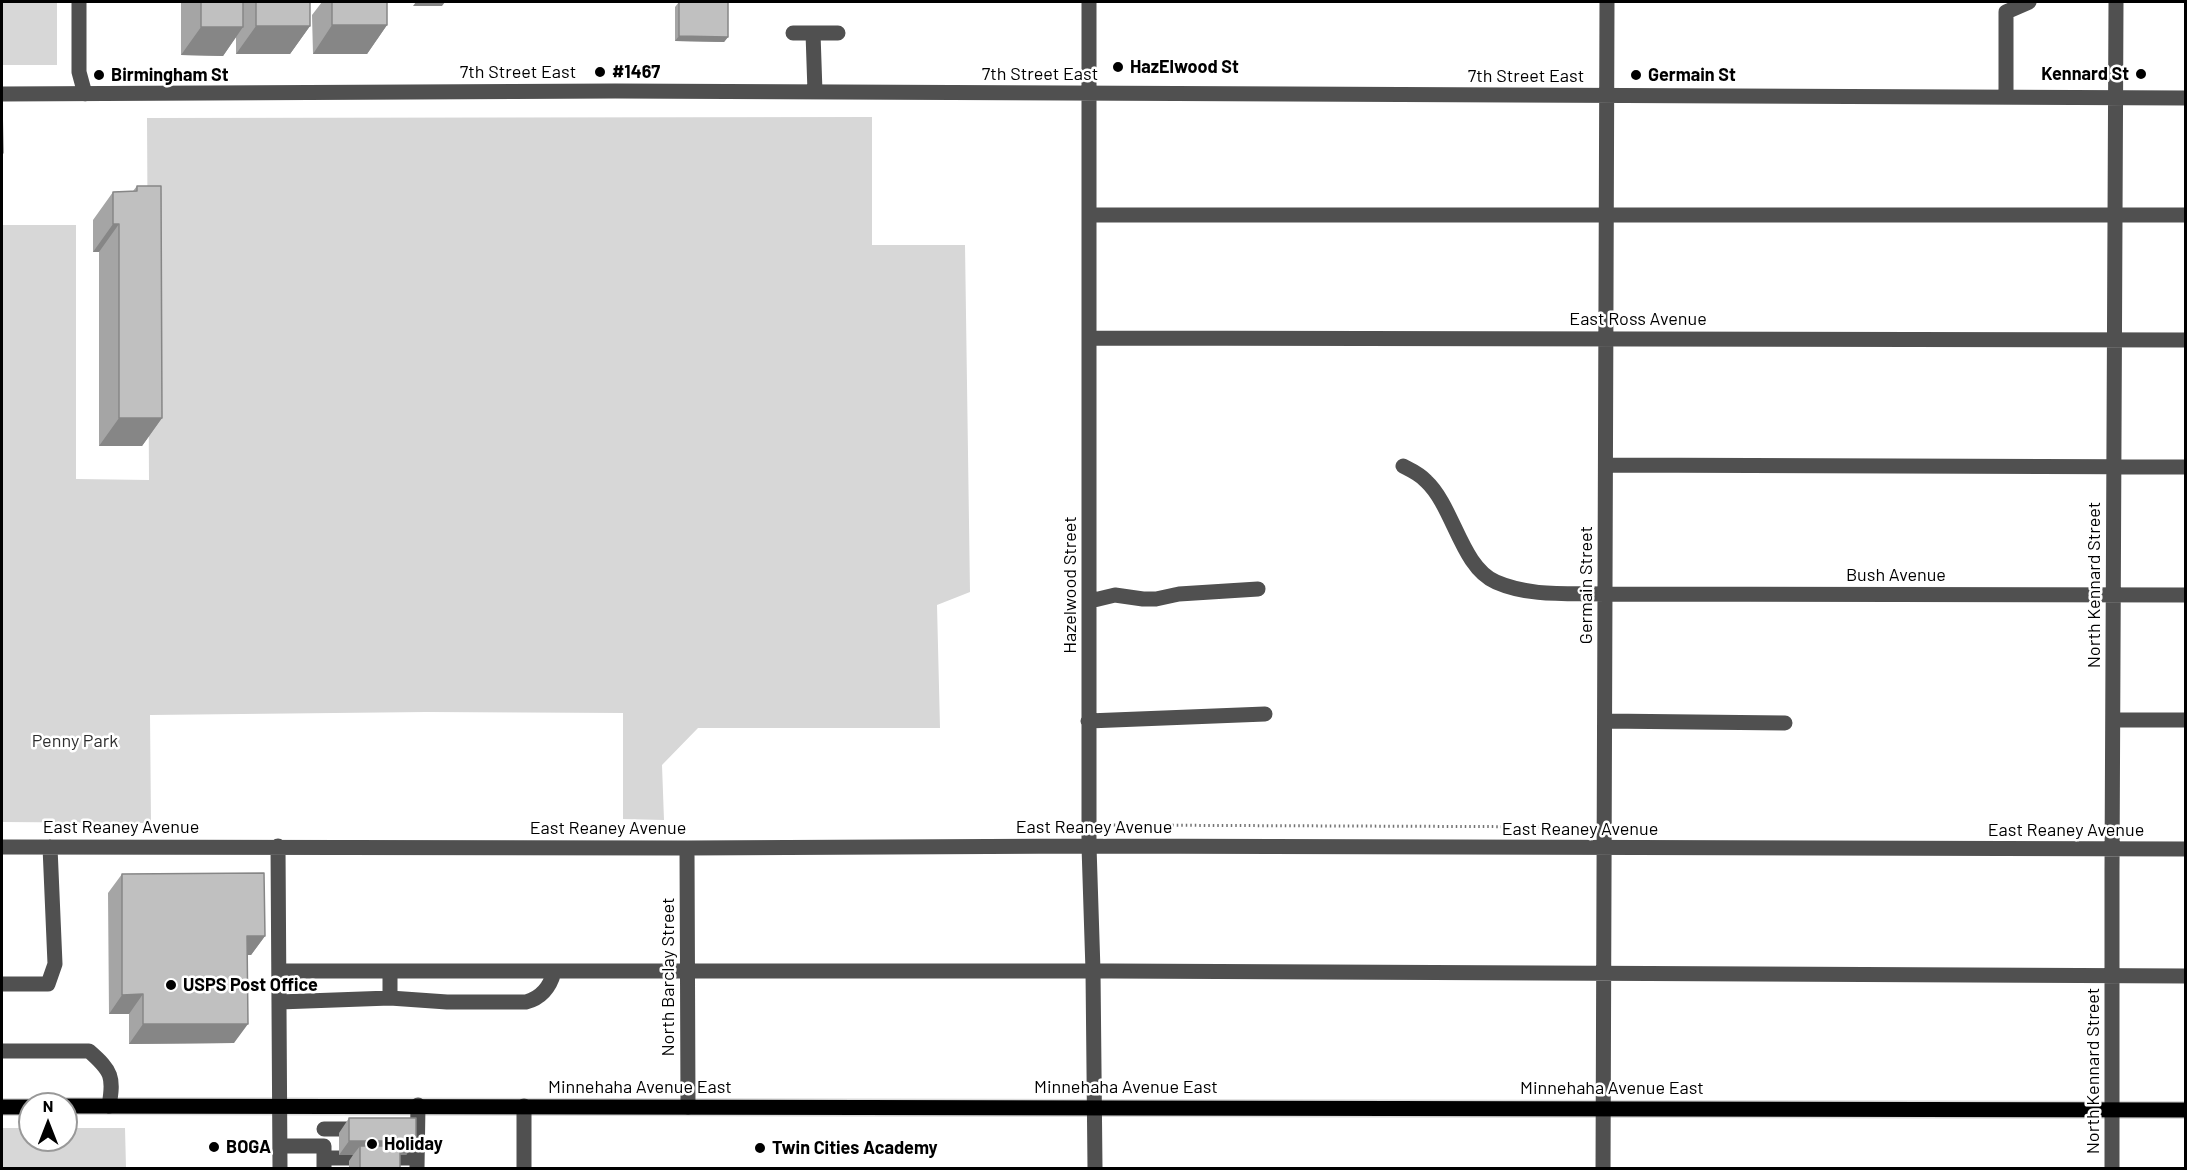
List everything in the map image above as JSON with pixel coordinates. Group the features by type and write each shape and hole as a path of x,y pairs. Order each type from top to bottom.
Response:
{"main road":[{"name":"Minnehaha Avenue East","path":"78,1107 1094,1106 2186,1110"},
{"path":"2,1107 18,1107"}],"street":[{"path":"79,2 79,72 85,94"},
{"name":"Hazelwood Street","path":"1089,2 1089,846 1095,1168"},
{"name":"Germain Street","path":"1603,1168 1607,2"},
{"path":"2006,97 2006,12 2029,2"},
{"name":"North Kennard Street","path":"2112,1168 2116,2"},
{"path":"793,33 838,33"},
{"path":"813,33 815,92"},
{"name":"7th Street East","path":"2,94 504,91 2186,98"},
{"path":"1090,215 1606,213 2186,215"},
{"name":"East Ross Avenue","path":"1089,338 2186,340"},
{"path":"1606,465 2186,467"},
{"name":"Bush Avenue","path":"1403,466 1426,480 1437,493 1448,509 1471,558 1482,573 1494,581 1528,591 1605,594 2186,595"},
{"path":"1090,601 1115,595 1156,599 1179,594 1258,589"},
{"path":"1089,721 1265,714"},
{"path":"2113,720 2186,720"},
{"path":"1605,721 1785,723"},
{"path":"278,846 280,1168"},
{"name":"East Reaney Avenue","path":"2,847 1089,846 2186,849"},
{"path":"2,984 48,984 55,964 50,847"},
{"name":"North Barclay Street","path":"687,848 688,1107"},
{"path":"279,971 1604,972 2186,976"},
{"path":"390,971 390,998"},
{"path":"279,1002 390,998 447,1002 526,1002 537,999 546,989 554,972"},
{"path":"2,1052 89,1051 105,1065 113,1085 110,1106"},
{"path":"280,1146 324,1157 417,1163 412,1129 418,1105"},
{"path":"324,1106 324,1157"},
{"path":"524,1106 524,1168"},
{"path":"324,1130 371,1129"}],"path":[{"path":"1106,828 1109,825 1583,827 1589,831"}],"green space":[{"path":"2,2 57,2 57,65 2,65"},
{"name":"Penny Park","path":"872,117 872,245 965,245 970,592 937,605 940,728 698,728 662,765 664,820 623,819 623,713 426,712 150,715 151,823 2,822 2,225 76,225 76,479 149,480 147,118"},
{"path":"2,1128 18,1128 18,1152 78,1152 78,1128 125,1128 126,1168 2,1168"}],"building":[{"path":"201,2 243,2 243,27 201,27"},
{"path":"256,2 310,2 310,26 256,26"},
{"path":"332,2 387,2 387,25 332,25"},
{"path":"679,2 728,2 728,37 679,36"},
{"path":"137,186 161,186 162,418 119,418 119,224 113,224 113,192 137,191"},
{"name":"USPS Post Office","path":"264,873 265,936 247,936 248,1024 143,1024 143,994 122,995 122,874"},
{"path":"349,1118 416,1118 416,1141 349,1141"},
{"path":"360,1146 400,1146 400,1168 360,1168"}],"place":[{"name":"HazElwood St","path":"1118,67"},
{"name":"#1467","path":"600,72"},
{"name":"Kennard St","path":"2141,74"},
{"name":"Birmingham St","path":"99,75"},
{"name":"Germain St","path":"1636,75"},
{"name":"USPS Post Office","path":"171,985"},
{"name":"Holiday","path":"372,1144"},
{"name":"BOGA","path":"214,1147"},
{"name":"Twin Cities Academy","path":"760,1148"}]}
